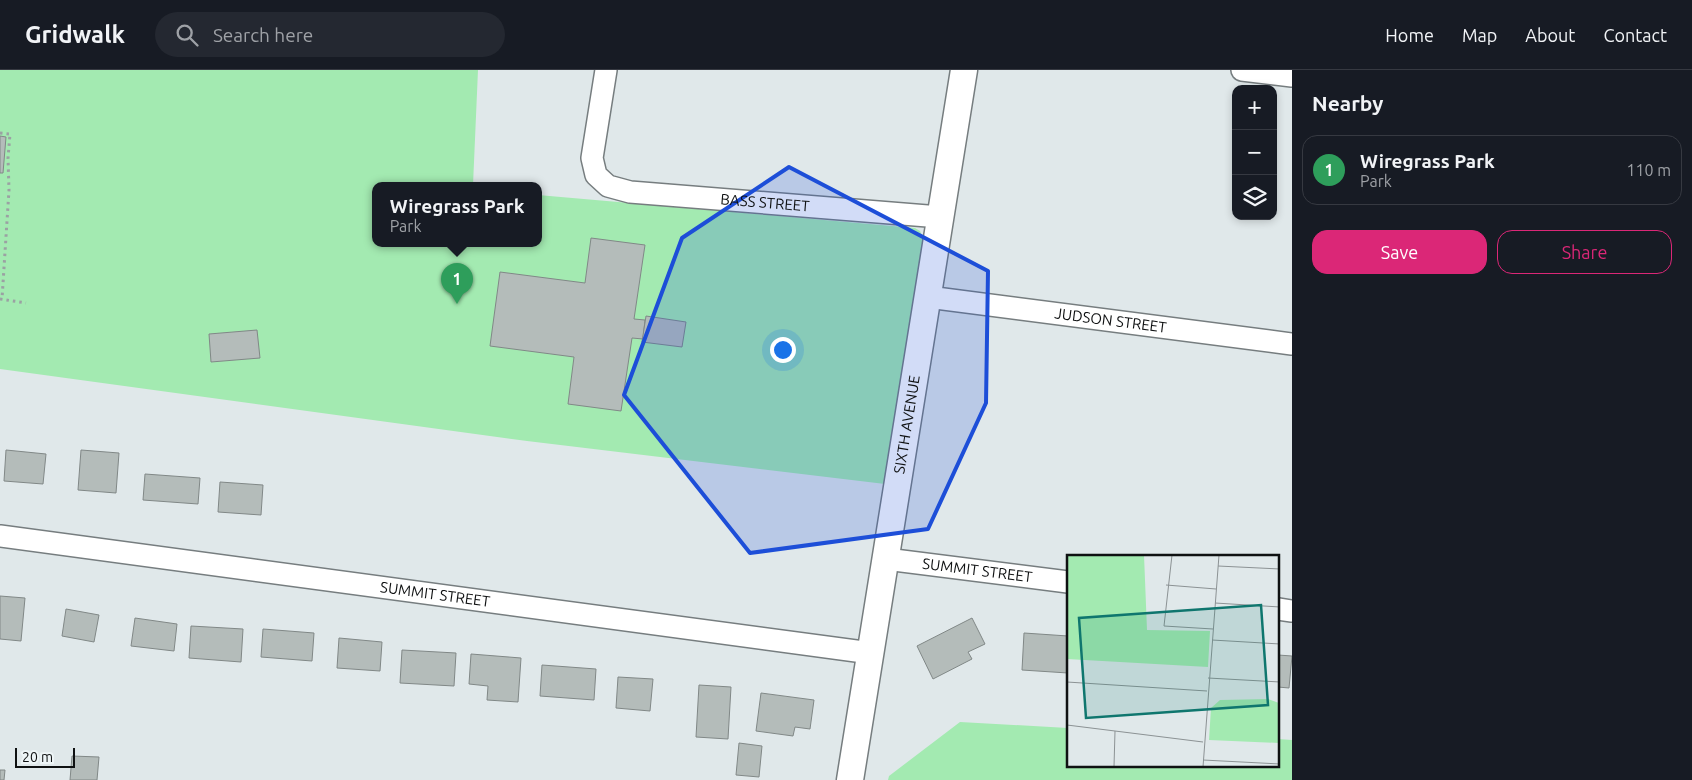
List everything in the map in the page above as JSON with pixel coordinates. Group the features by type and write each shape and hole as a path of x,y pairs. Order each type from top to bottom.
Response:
{"street":[{"name":"BASS STREET","path":"606,70 592,158 596,175 608,186 630,192 940,217"},
{"name":"SIXTH AVENUE","path":"850,780 964,70"},
{"path":"1242,70 1292,76"},
{"name":"JUDSON STREET","path":"928,298 1292,344"},
{"name":"SUMMIT STREET","path":"0,536 871,653"},
{"name":"SUMMIT STREET","path":"886,559 1067,582"}],"path":[{"path":"0,133 10,134 8,158 9,190 1,299 26,303"}],"highlighted area":[{"path":"789,167 988,271 986,403 928,529 750,553 624,395 682,238"}],"green space":[{"path":"0,70 478,70 473,182 372,182 372,247 542,247 542,195 915,228 920,231 924,240 885,484 527,441 0,369"},
{"path":"960,722 1067,728 1067,768 1280,768 1280,739 1292,740 1292,780 888,780 889,776"}],"building":[{"path":"0,136 6,137 3,173 0,173"},
{"path":"591,238 645,245 634,319 645,320 643,339 632,338 621,411 568,404 574,357 490,346 500,272 585,283"},
{"path":"646,316 686,322 682,347 642,342"},
{"path":"257,330 260,358 211,362 209,334"},
{"path":"6,450 46,454 43,484 4,481"},
{"path":"81,450 119,453 116,493 78,490"},
{"path":"145,474 200,478 198,504 143,500"},
{"path":"220,482 263,485 261,515 218,512"},
{"path":"0,596 25,598 21,641 0,639"},
{"path":"66,609 99,615 94,642 62,636"},
{"path":"135,618 177,624 174,651 131,646"},
{"path":"972,618 985,644 968,652 972,659 933,679 917,646"},
{"path":"191,626 243,629 241,662 189,658"},
{"path":"263,629 314,633 312,661 261,657"},
{"path":"1024,633 1067,636 1067,673 1022,670"},
{"path":"339,638 382,642 380,671 337,668"},
{"path":"402,650 456,653 454,686 400,683"},
{"path":"471,654 521,658 518,702 487,700 488,686 469,684"},
{"path":"1280,655 1292,656 1289,688 1280,687"},
{"path":"542,665 596,669 594,700 540,696"},
{"path":"618,677 653,679 650,711 616,708"},
{"path":"699,685 731,687 728,739 696,737"},
{"path":"761,693 814,700 810,729 795,727 793,736 756,731"},
{"path":"739,743 762,746 759,777 736,775"},
{"path":"72,756 99,757 97,780 70,780"},
{"path":"0,770 5,770 4,780 0,780"}],"place":[{"name":"Wiregrass Park","path":"457,304"}]}
